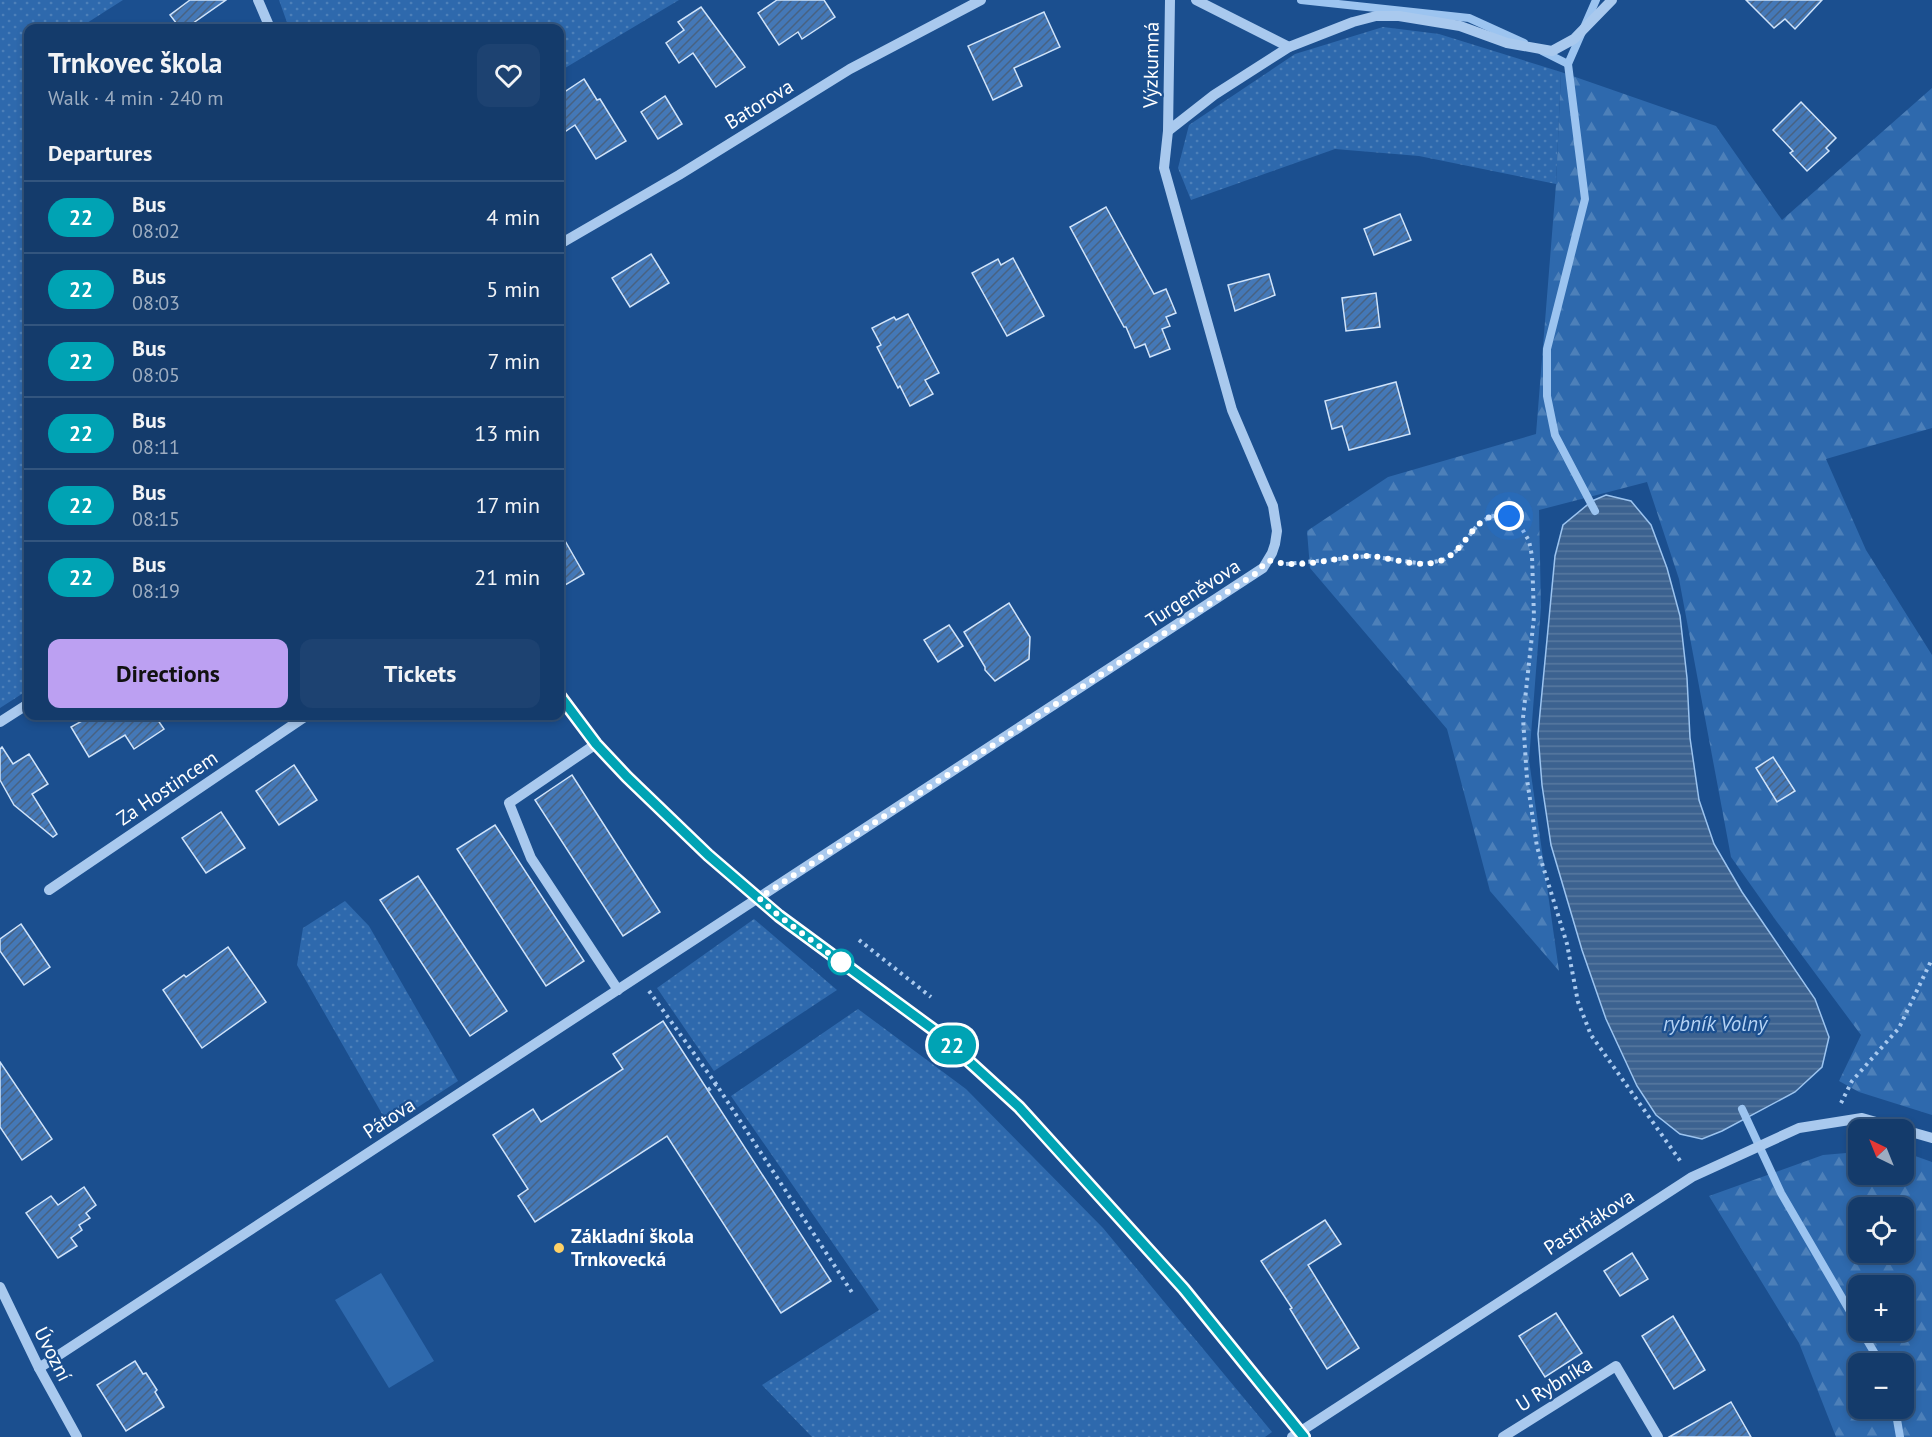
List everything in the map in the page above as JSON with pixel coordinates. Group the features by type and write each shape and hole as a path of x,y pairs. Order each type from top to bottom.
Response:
{"street":[{"path":"258,0 268,24"},
{"name":"Batorova","path":"564,242 679,175 849,69 981,0"},
{"name":"Výzkumná","path":"1168,131 1170,0"},
{"path":"1196,0 1289,47"},
{"path":"1168,131 1214,95 1289,47 1353,22 1376,16 1399,16 1460,26 1507,43 1552,51 1574,39 1612,0"},
{"name":"Turgeněvova","path":"759,898 1255,574 1272,553 1277,531 1273,506 1232,410 1164,168 1168,131"},
{"path":"564,701 596,744 659,810 779,916 938,1033 1019,1107 1184,1289 1299,1435"},
{"path":"0,722 24,707"},
{"name":"Za Hostincem","path":"49,890 300,720"},
{"path":"596,744 509,803 531,858 618,990"},
{"name":"Pátova","path":"39,1368 759,898"},
{"name":"Pastrňákova","path":"1299,1435 1692,1177 1799,1128 1862,1118 1932,1138"},
{"name":"Úvozní","path":"0,1287 39,1368 77,1437"},
{"name":"U Rybníka","path":"1503,1437 1616,1366 1658,1437"}],"path":[{"path":"1268,560 1280,564 1305,564 1337,558 1369,556 1425,564 1443,560 1459,549 1479,523 1490,517 1500,514 1509,516 1521,527 1532,556 1534,617 1523,718 1527,778 1537,847 1567,944 1578,1002 1591,1035 1692,1177"},
{"path":"859,940 931,997"},
{"path":"1832,1123 1852,1081 1899,1028 1932,959"},
{"path":"638,977 716,1084 853,1294"},
{"path":"708,1090 716,1084"}],"green space":[{"path":"0,0 123,0 85,24 24,24 24,693 0,708"},
{"path":"279,0 679,0 564,69 564,24 288,24"},
{"path":"1383,27 1439,34 1561,72 1556,184 1419,156 1335,149 1191,200 1178,168 1189,125 1295,54"},
{"path":"1561,72 1716,126 1782,220 1932,88 1932,428 1826,459 1866,550 1932,655 1932,1115 1859,1092 1839,1081 1861,1035 1731,857 1679,579 1647,482 1539,510 1541,607 1529,760 1559,971 1490,891 1447,729 1310,568 1307,531 1388,477 1536,434 1556,184"},
{"path":"345,901 369,926 458,1081 389,1126 297,965 303,928"},
{"path":"754,919 837,990 714,1071 657,988"},
{"path":"858,1009 966,1089 1103,1228 1272,1432 1265,1437 812,1437 762,1385 879,1310 731,1096"},
{"path":"1848,1153 1848,1185 1914,1185 1914,1156 1932,1162 1932,1437 1836,1437 1799,1343 1709,1196 1823,1155"},
{"path":"381,1273 434,1361 389,1388 335,1300"}],"water":[{"name":"rybník Volný","path":"1606,495 1631,501 1651,525 1667,568 1680,616 1687,678 1690,738 1699,800 1714,844 1742,892 1815,999 1829,1037 1822,1067 1795,1092 1722,1131 1702,1139 1680,1134 1656,1115 1637,1086 1606,1019 1582,950 1551,845 1542,785 1538,734 1555,556 1563,525 1592,501"}],"building":[{"path":"190,0 226,0 192,24 177,24 170,15"},
{"path":"777,0 824,0 835,17 802,39 798,32 779,45 758,13"},
{"path":"1746,0 1822,0 1795,29 1785,19 1774,28"},
{"path":"701,7 745,67 716,87 693,53 679,63 666,43 684,30 678,22"},
{"path":"1044,12 1060,47 1014,68 1022,86 993,100 968,46"},
{"path":"584,79 597,100 600,99 626,141 596,159 575,125 564,132 564,92"},
{"path":"665,96 682,124 658,139 641,112"},
{"path":"1801,102 1836,138 1826,148 1829,151 1807,171 1790,153 1793,151 1773,130"},
{"path":"1106,207 1154,294 1166,289 1176,313 1166,317 1170,326 1162,329 1170,349 1150,357 1145,344 1135,348 1126,327 1070,227"},
{"path":"1400,214 1411,240 1374,255 1364,229"},
{"path":"651,254 669,283 630,307 612,278"},
{"path":"1013,258 1044,316 1007,336 972,273 998,259 1001,265"},
{"path":"1269,274 1275,295 1235,311 1228,285"},
{"path":"1376,293 1380,327 1346,331 1342,298"},
{"path":"908,314 939,373 925,380 933,394 910,406 877,347 881,345 872,328 894,317 896,320"},
{"path":"1396,382 1410,434 1349,450 1342,426 1332,429 1325,401"},
{"path":"564,539 584,574 564,586"},
{"path":"1009,603 1030,637 1029,659 995,681 985,670 964,632"},
{"path":"949,625 963,646 938,662 924,640"},
{"path":"84,720 158,720 164,729 134,749 125,735 89,757 71,727"},
{"path":"2,747 13,764 29,754 48,784 32,794 57,834 53,837 14,805 0,780 0,749"},
{"path":"1773,757 1795,791 1777,802 1756,768"},
{"path":"294,765 317,800 279,825 256,791"},
{"path":"572,775 660,912 623,936 535,800"},
{"path":"221,812 245,848 206,873 182,838"},
{"path":"495,825 584,961 546,986 457,849"},
{"path":"418,876 507,1011 470,1036 380,900"},
{"path":"21,924 50,967 24,985 0,951 0,939"},
{"path":"228,947 266,1002 202,1048 163,990 184,975 186,977"},
{"path":"663,1021 831,1281 781,1313 667,1136 535,1222 518,1196 528,1189 493,1135 533,1109 541,1122 623,1069 613,1054"},
{"path":"0,1062 52,1139 22,1160 0,1127"},
{"path":"84,1187 96,1205 86,1213 90,1218 79,1225 82,1230 71,1238 77,1246 58,1258 26,1213 51,1196 58,1205"},
{"path":"1325,1220 1341,1244 1308,1265 1359,1348 1327,1369 1290,1309 1292,1308 1261,1261"},
{"path":"1632,1253 1648,1279 1620,1296 1604,1271"},
{"path":"1556,1313 1582,1353 1545,1377 1519,1336"},
{"path":"1673,1316 1705,1370 1674,1389 1642,1336"},
{"path":"135,1361 157,1390 155,1392 164,1407 126,1431 97,1385"},
{"path":"1731,1402 1751,1437 1669,1437"}],"waterway":[{"path":"1301,0 1469,18 1524,43"},
{"path":"1595,511 1555,435 1547,396 1547,349 1585,199 1568,64 1596,0"},
{"path":"1542,51 1568,64"},
{"path":"1742,1109 1781,1193 1848,1308"},
{"path":"1867,1341 1875,1353"},
{"path":"1897,1419 1900,1437"}],"bus line":[{"name":"22","path":"564,701 596,744 659,810 708,855 779,916 938,1033 1019,1107 1184,1289 1304,1437"}],"place":[{"name":"Základní škola Trnkovecká","path":"559,1248"}],"route":[{"path":"841,962 843,964 759,898 1255,574 1268,560 1280,564 1305,564 1337,558 1369,556 1425,564 1443,560 1459,549 1479,523 1500,514 1509,516"}]}
